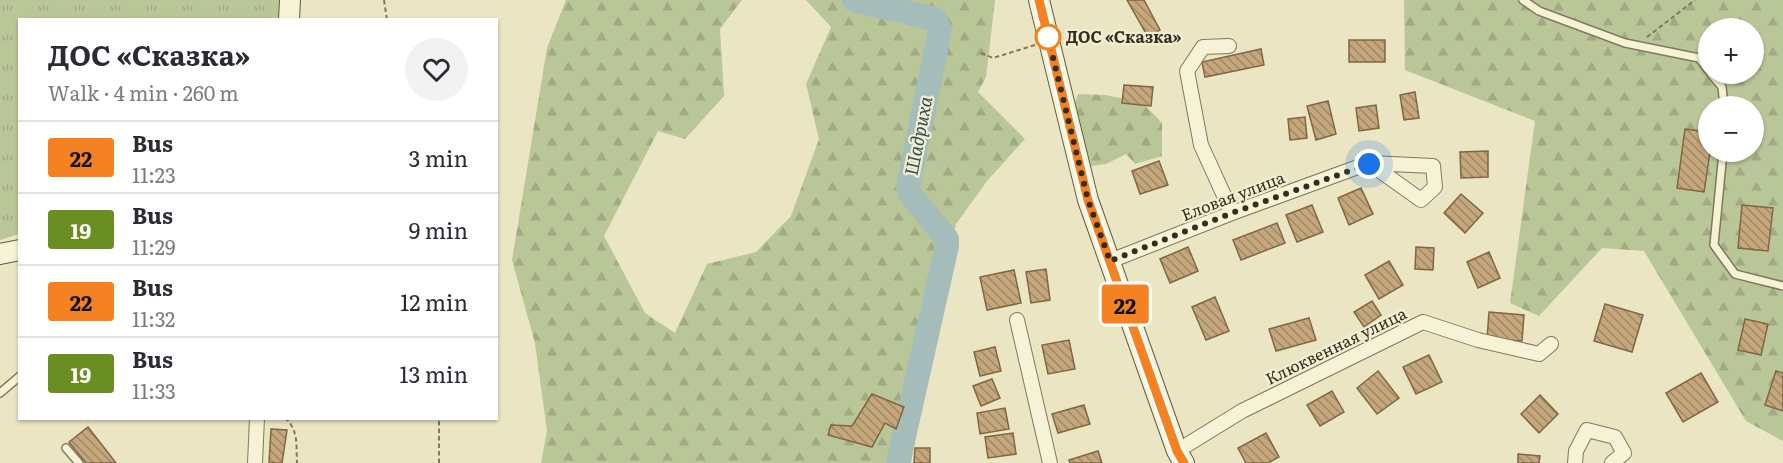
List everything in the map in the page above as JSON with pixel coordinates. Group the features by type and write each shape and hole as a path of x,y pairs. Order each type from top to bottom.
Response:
{"street":[{"path":"289,18 290,0"},
{"path":"1043,4 1049,42 1088,200 1180,457"},
{"path":"1228,46 1203,47 1187,71 1201,145 1232,213"},
{"name":"Еловая улица","path":"1110,261 1232,213 1369,164"},
{"path":"0,254 18,250"},
{"path":"1017,320 1050,463"},
{"name":"Клюквенная улица","path":"1180,457 1242,411 1423,322 1478,340 1539,354 1551,344"},
{"path":"255,463 257,420"},
{"path":"1575,463 1576,451 1587,430 1615,437 1624,453 1612,463"}],"lane":[{"path":"1523,0 1539,11 1624,43 1698,58"},
{"path":"1722,162 1714,245 1735,274 1783,286"},
{"path":"0,393 18,378"},
{"path":"66,448 80,463"}],"path":[{"path":"384,0 387,18"},
{"path":"1637,45 1695,0"},
{"path":"981,53 993,58 1049,42"},
{"path":"287,420 297,436 297,463"},
{"path":"439,420 439,463"}],"green space":[{"path":"0,0 284,0 283,18 18,18 18,234 0,240"},
{"path":"566,0 742,0 720,29 724,96 685,139 658,131 604,236 645,313 675,333 707,264 756,252 791,216 819,139 806,84 831,27 806,0 995,0 986,77 978,92 1025,139 987,181 956,224 911,463 541,463 547,431 535,343 512,260 547,48"},
{"path":"1404,0 1783,0 1783,441 1746,421 1644,251 1602,248 1539,316 1510,303 1535,121 1405,70"},
{"path":"1078,94 1105,95 1142,102 1162,123 1162,156 1135,164 1126,154 1106,164 1086,167 1072,112"}],"building":[{"path":"1127,0 1144,0 1160,30 1148,37"},
{"path":"1349,40 1385,40 1385,62 1349,62"},
{"path":"1261,49 1264,65 1205,77 1202,62"},
{"path":"1124,85 1153,87 1151,106 1122,103"},
{"path":"1415,92 1419,118 1404,120 1400,95"},
{"path":"1328,101 1336,134 1316,140 1307,106"},
{"path":"1376,105 1379,128 1359,131 1356,108"},
{"path":"1305,117 1307,138 1290,140 1288,119"},
{"path":"1685,129 1698,131 1698,162 1708,162 1704,192 1677,188"},
{"path":"1488,151 1488,177 1461,178 1460,152"},
{"path":"1159,161 1168,185 1140,194 1132,171"},
{"path":"1361,188 1373,214 1349,225 1338,198"},
{"path":"1461,194 1483,213 1465,233 1444,213"},
{"path":"1312,205 1323,232 1297,242 1286,215"},
{"path":"1742,205 1773,208 1768,251 1738,248"},
{"path":"1277,223 1285,243 1241,260 1233,240"},
{"path":"1188,247 1198,271 1170,283 1160,259"},
{"path":"1416,247 1434,248 1433,270 1415,269"},
{"path":"1489,252 1500,278 1478,288 1467,262"},
{"path":"1389,261 1403,285 1379,299 1365,275"},
{"path":"1046,269 1050,300 1031,303 1026,272"},
{"path":"1014,270 1021,303 987,310 980,277"},
{"path":"1215,297 1229,331 1206,340 1192,307"},
{"path":"1372,301 1381,315 1364,327 1354,312"},
{"path":"1605,304 1643,315 1632,352 1594,341"},
{"path":"1489,312 1524,315 1522,341 1487,339"},
{"path":"1309,318 1316,340 1276,351 1269,329"},
{"path":"1745,319 1768,324 1761,355 1738,350"},
{"path":"1069,340 1075,369 1048,374 1042,345"},
{"path":"995,347 1001,371 980,376 974,352"},
{"path":"1429,355 1442,382 1416,394 1403,367"},
{"path":"1378,371 1399,398 1377,414 1357,388"},
{"path":"1776,371 1783,373 1783,411 1765,405"},
{"path":"1701,373 1718,402 1683,422 1666,393"},
{"path":"992,379 1000,398 981,406 973,386"},
{"path":"1332,391 1344,412 1320,426 1307,405"},
{"path":"872,394 904,407 896,429 885,423 872,447 828,435 831,425 852,426"},
{"path":"1540,395 1558,414 1539,433 1521,414"},
{"path":"1084,405 1090,424 1058,433 1052,414"},
{"path":"1005,408 1009,429 980,434 977,413"},
{"path":"88,427 116,463 86,463 69,442"},
{"path":"271,429 287,430 282,463 269,463"},
{"path":"1013,433 1016,454 988,458 985,437"},
{"path":"1266,433 1279,457 1268,463 1246,463 1238,448"},
{"path":"915,448 930,448 930,463 914,463"},
{"path":"1098,451 1102,463 1070,463 1069,460"},
{"path":"1518,454 1540,456 1539,463 1518,463"}],"waterway":[{"name":"Шадриха","path":"854,0 935,19 940,30 908,187 910,194 947,239 947,246 898,463"}],"bus line":[{"name":"22","path":"1039,0 1088,200 1177,451 1184,463"}],"place":[{"name":"ДОС «Сказка»","path":"1048,37"}],"route":[{"path":"1048,37 1088,200 1110,261 1232,213 1369,164"}]}
